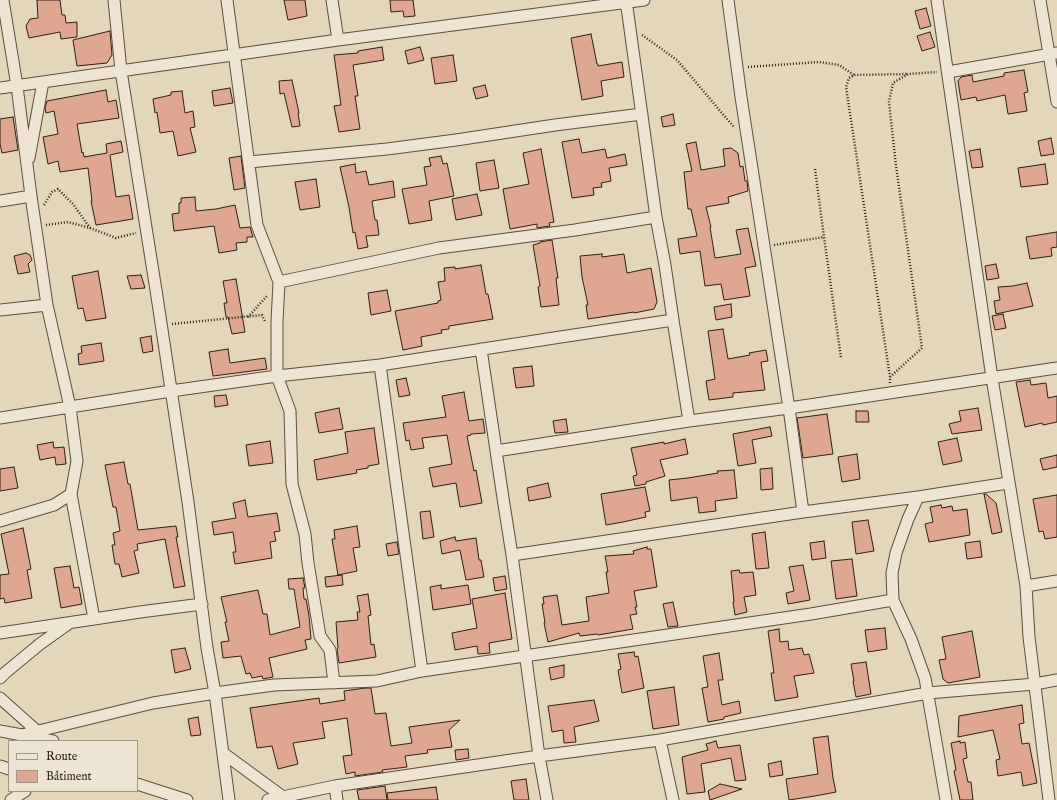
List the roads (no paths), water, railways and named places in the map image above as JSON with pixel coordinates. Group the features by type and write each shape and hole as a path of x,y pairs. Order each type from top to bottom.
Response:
{"street":[{"path":"3,0 47,305 70,408 77,461 71,494 94,619"},
{"path":"114,0 121,71 188,502 229,800"},
{"path":"227,0 257,225 279,282 277,376 290,411 292,484 305,534 308,563 320,636 330,650 334,683"},
{"path":"332,0 338,40"},
{"path":"0,88 338,40 627,1 644,0"},
{"path":"728,0 789,408 803,512"},
{"path":"937,0 992,378 1026,586 1029,637 1049,800"},
{"path":"1040,0 1053,54 1057,102"},
{"path":"627,1 656,217 690,421"},
{"path":"948,72 1053,54"},
{"path":"27,167 43,82"},
{"path":"249,162 387,149 642,114"},
{"path":"0,201 31,196"},
{"path":"279,282 439,248 575,230 656,217"},
{"path":"0,310 47,305"},
{"path":"0,418 277,376 380,365 672,320"},
{"path":"481,349 512,555 539,756 547,800"},
{"path":"380,365 422,671"},
{"path":"496,451 690,421 789,408 1057,368"},
{"path":"512,555 1008,483"},
{"path":"0,521 54,505 71,494"},
{"path":"918,497 908,519 896,553 892,573 892,600 911,639 925,678 946,800"},
{"path":"1026,586 1057,581"},
{"path":"22,735 153,703 215,693 274,685 377,681 422,671 810,614 892,600"},
{"path":"0,633 202,604"},
{"path":"0,678 40,644 71,623"},
{"path":"268,800 335,786 660,740 928,693 1035,684 1057,680"},
{"path":"0,698 37,731"},
{"path":"0,731 48,740"},
{"path":"660,740 673,800"},
{"path":"223,753 283,797"},
{"path":"138,784 186,800"},
{"path":"335,786 337,800"},
{"path":"11,800 23,792"}]}
